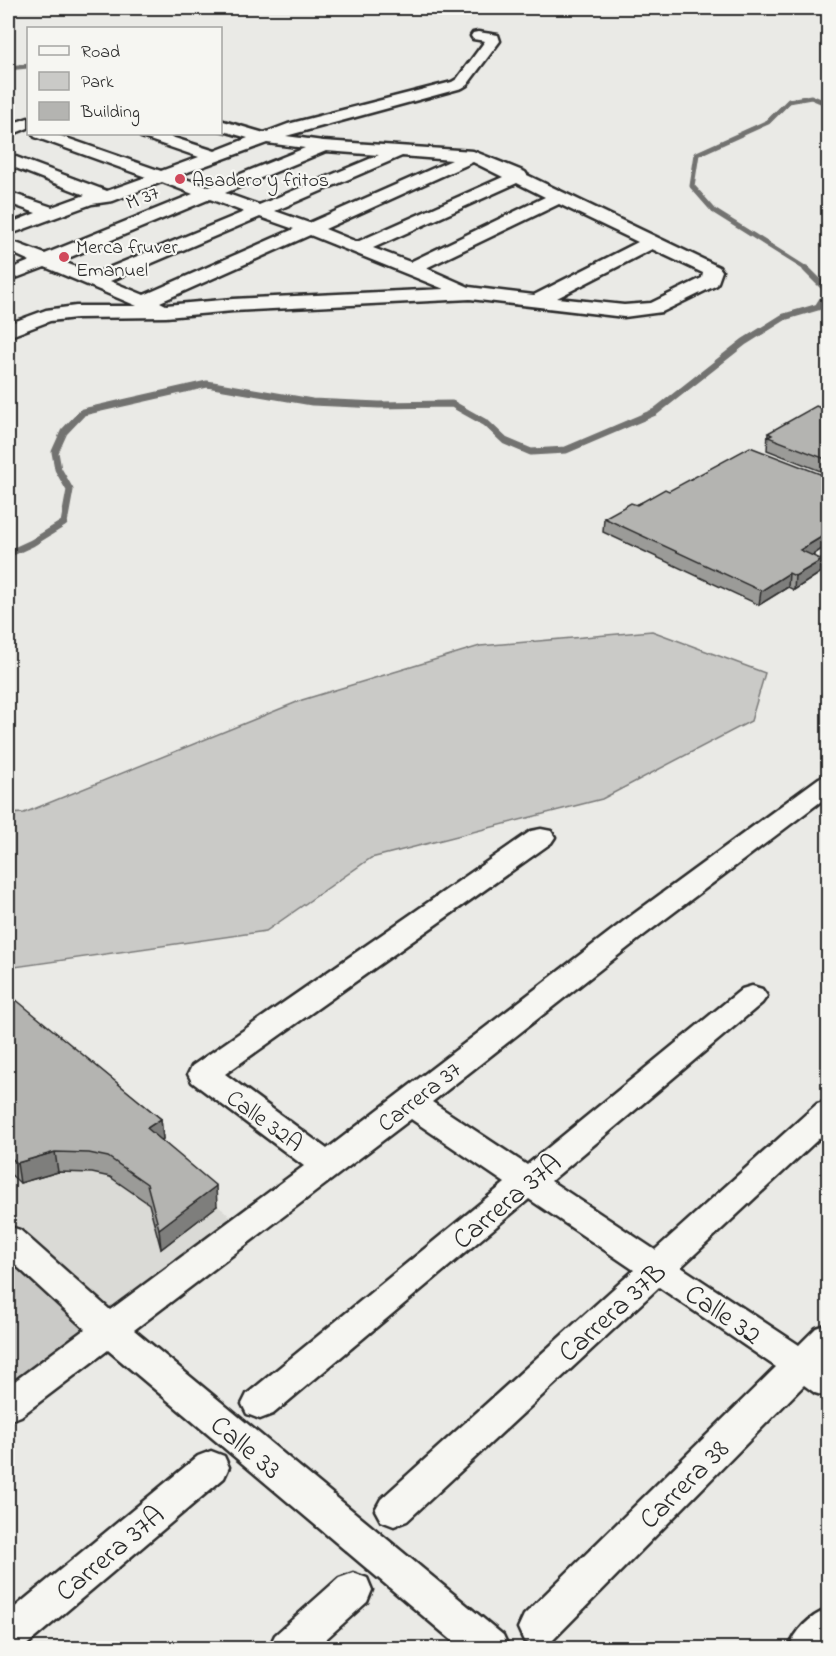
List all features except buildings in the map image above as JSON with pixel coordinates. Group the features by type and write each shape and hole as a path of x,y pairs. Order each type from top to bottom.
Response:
{"street":[{"path":"8,230 89,199 108,197 261,137 349,111 458,85 493,38 478,36"},
{"path":"466,53 482,54"},
{"path":"8,332 46,316 76,312 166,311 233,305 470,293 624,311 655,308 710,281 713,271 519,176 473,156 399,153 323,146 261,137 222,126"},
{"path":"44,135 307,228 470,293"},
{"path":"150,135 214,156"},
{"name":"M 37","path":"8,276 323,146"},
{"path":"94,281 399,153"},
{"path":"145,302 473,156"},
{"path":"8,159 108,197"},
{"path":"358,248 519,176"},
{"path":"8,197 51,213"},
{"path":"410,269 559,197"},
{"path":"536,301 651,242"},
{"path":"8,245 166,311"},
{"name":"Carrera 37","path":"8,1406 410,1103 634,928 828,784"},
{"name":"Calle 32A","path":"327,1166 203,1074 541,837"},
{"name":"Carrera 37A","path":"260,1404 752,996"},
{"name":"Calle 32","path":"410,1103 815,1375"},
{"name":"Carrera 37B","path":"394,1510 828,1112"},
{"name":"Calle 33","path":"8,1239 108,1329 489,1648"},
{"name":"Carrera 38","path":"538,1628 815,1375 828,1338"},
{"name":"Carrera 37A","path":"8,1637 211,1467"},
{"path":"289,1648 353,1590"},
{"path":"809,1648 828,1627"}],"shaded area":[{"path":"8,1016 149,1148 243,1227 108,1329 8,1239"}],"green space":[{"path":"652,631 765,673 751,721 602,799 371,858 266,931 8,968 8,814 24,813 302,700 480,646"},
{"path":"8,1239 108,1329 8,1406"}],"waterway":[{"path":"8,68 27,66"},
{"path":"808,270 714,211 692,186 697,154 768,122 789,101 811,97 828,104"},
{"path":"8,554 32,543 64,523 70,490 58,469 55,452 64,432 83,412 207,384 312,402 379,405 452,404 486,423 505,441 531,452 566,450 655,412 744,342 784,317 818,307 828,291 806,269"}],"place":[{"name":"Asadero y fritos","path":"180,179"},
{"name":"Merca fruver Emanuel","path":"64,257"}]}
